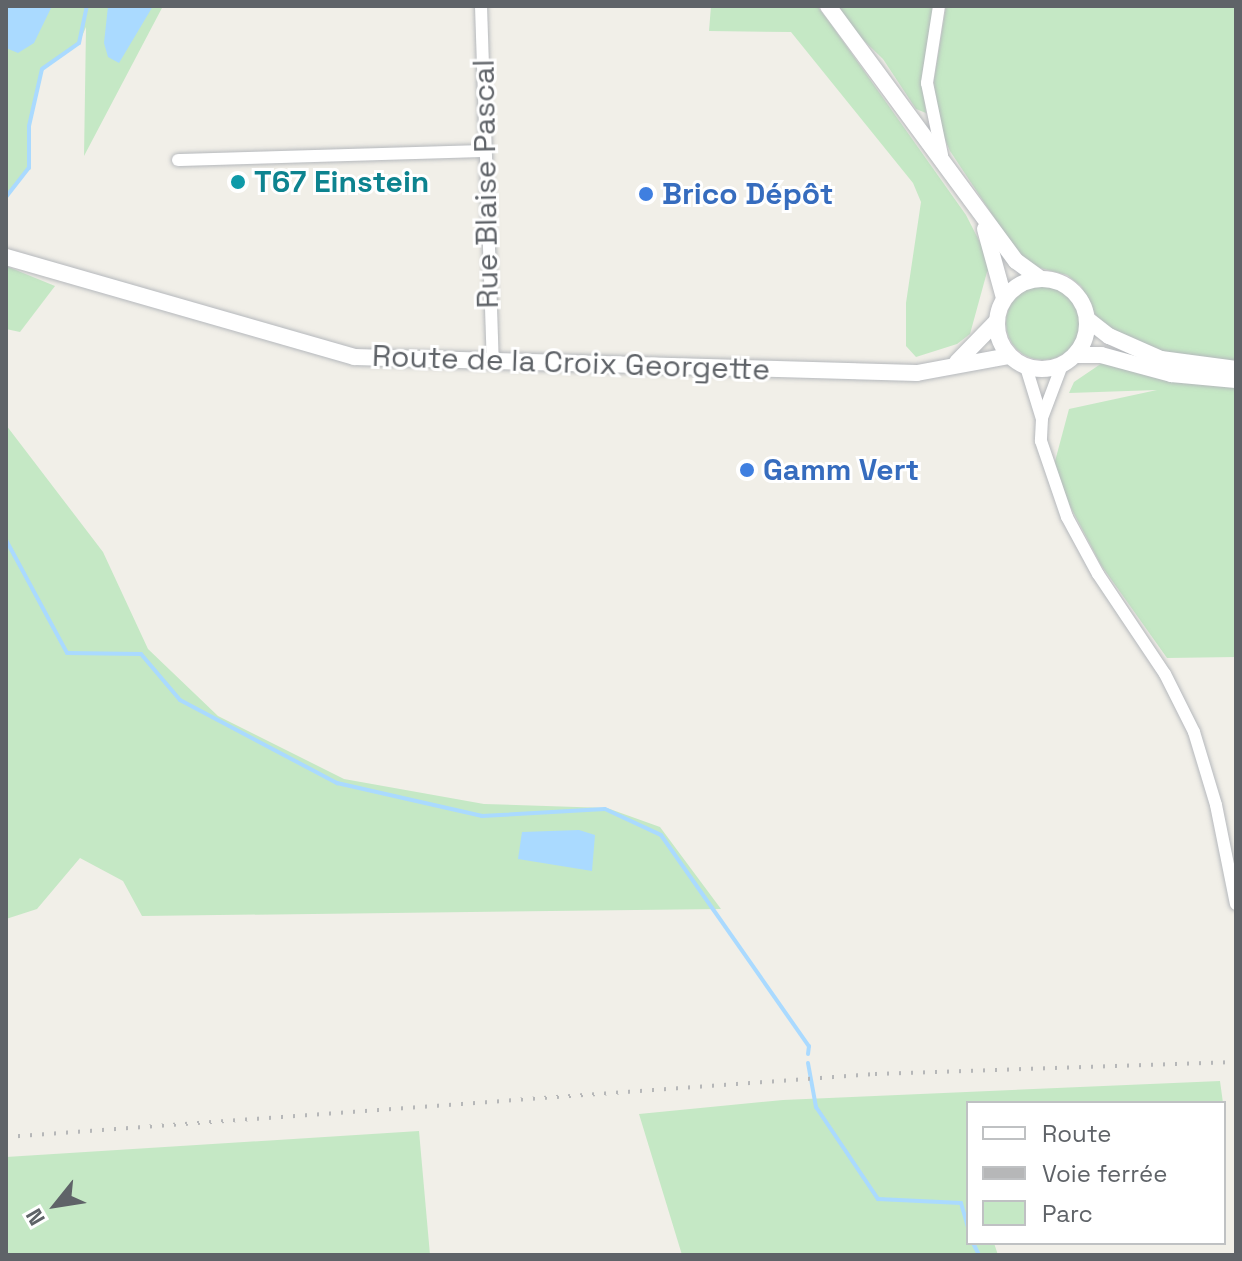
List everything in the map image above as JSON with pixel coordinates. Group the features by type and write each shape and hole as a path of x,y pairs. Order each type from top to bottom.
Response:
{"street":[{"name":"Rue Blaise Pascal","path":"481,6 493,361"},
{"path":"828,6 942,155 981,216 1016,261 1039,278 1067,286 1087,319 1109,336 1161,359 1236,369"},
{"path":"939,6 927,83 942,155"},
{"path":"178,160 485,151"},
{"path":"981,216 1004,298"},
{"name":"Route de la Croix Georgette","path":"6,257 354,357 917,373 956,363 1009,356"},
{"path":"956,363 996,322 1004,298 1020,283 1039,278"},
{"path":"1042,419 1068,360 1085,339 1087,319"},
{"path":"996,322 1009,356 1026,367 1042,419 1041,441 1071,525 1152,653 1194,732 1216,805 1236,904"},
{"path":"1026,367 1101,355 1171,374 1236,380"}],"green space":[{"path":"6,6 163,6 84,156 86,27 79,43 42,69 29,126 29,168 6,197"},
{"path":"711,6 817,6 830,23 966,215 993,268 987,272 970,334 957,344 916,357 906,346 906,303 921,202 913,183 791,32 709,31"},
{"path":"828,6 935,6 922,80 926,113 916,109 883,59"},
{"path":"946,6 1236,6 1236,363 1154,352 1099,322 1081,286 1067,275 1025,264 950,151 936,119 934,80"},
{"path":"6,266 55,286 20,332 6,329"},
{"path":"1043,286 1064,292 1074,302 1080,323 1074,344 1064,354 1043,360 1022,354 1012,344 1006,323 1012,302 1022,292"},
{"path":"1105,361 1236,387 1236,657 1167,658 1101,565 1069,504 1054,465 1069,409 1157,390 1069,393 1074,382"},
{"path":"6,425 103,552 148,649 218,716 344,779 484,804 607,808 660,827 721,909 142,916 123,881 80,858 37,909 6,919"},
{"path":"1220,1081 1223,1101 966,1101 966,1245 995,1245 998,1255 682,1255 639,1114 783,1100"},
{"path":"419,1131 430,1255 6,1255 6,1157"}],"water":[{"path":"8,6 52,6 34,43 18,53 6,48"},
{"path":"108,6 153,6 119,63 108,57 104,43"},
{"path":"579,830 595,835 592,871 518,859 522,832"}],"waterway":[{"path":"6,197 29,168 29,126 42,69 79,43 87,6"},
{"path":"6,540 67,653 141,654 180,700 337,783 482,816 605,809 661,835 809,1046 808,1054"},
{"path":"808,1063 816,1107 878,1199 961,1203 966,1220"},
{"path":"974,1245 979,1255"}],"railway":[{"path":"6,1137 875,1074 1236,1062"}],"place":[{"name":"T67 Einstein","path":"238,182"},
{"name":"Brico Dépôt","path":"646,194"},
{"name":"Gamm Vert","path":"747,470"}]}
